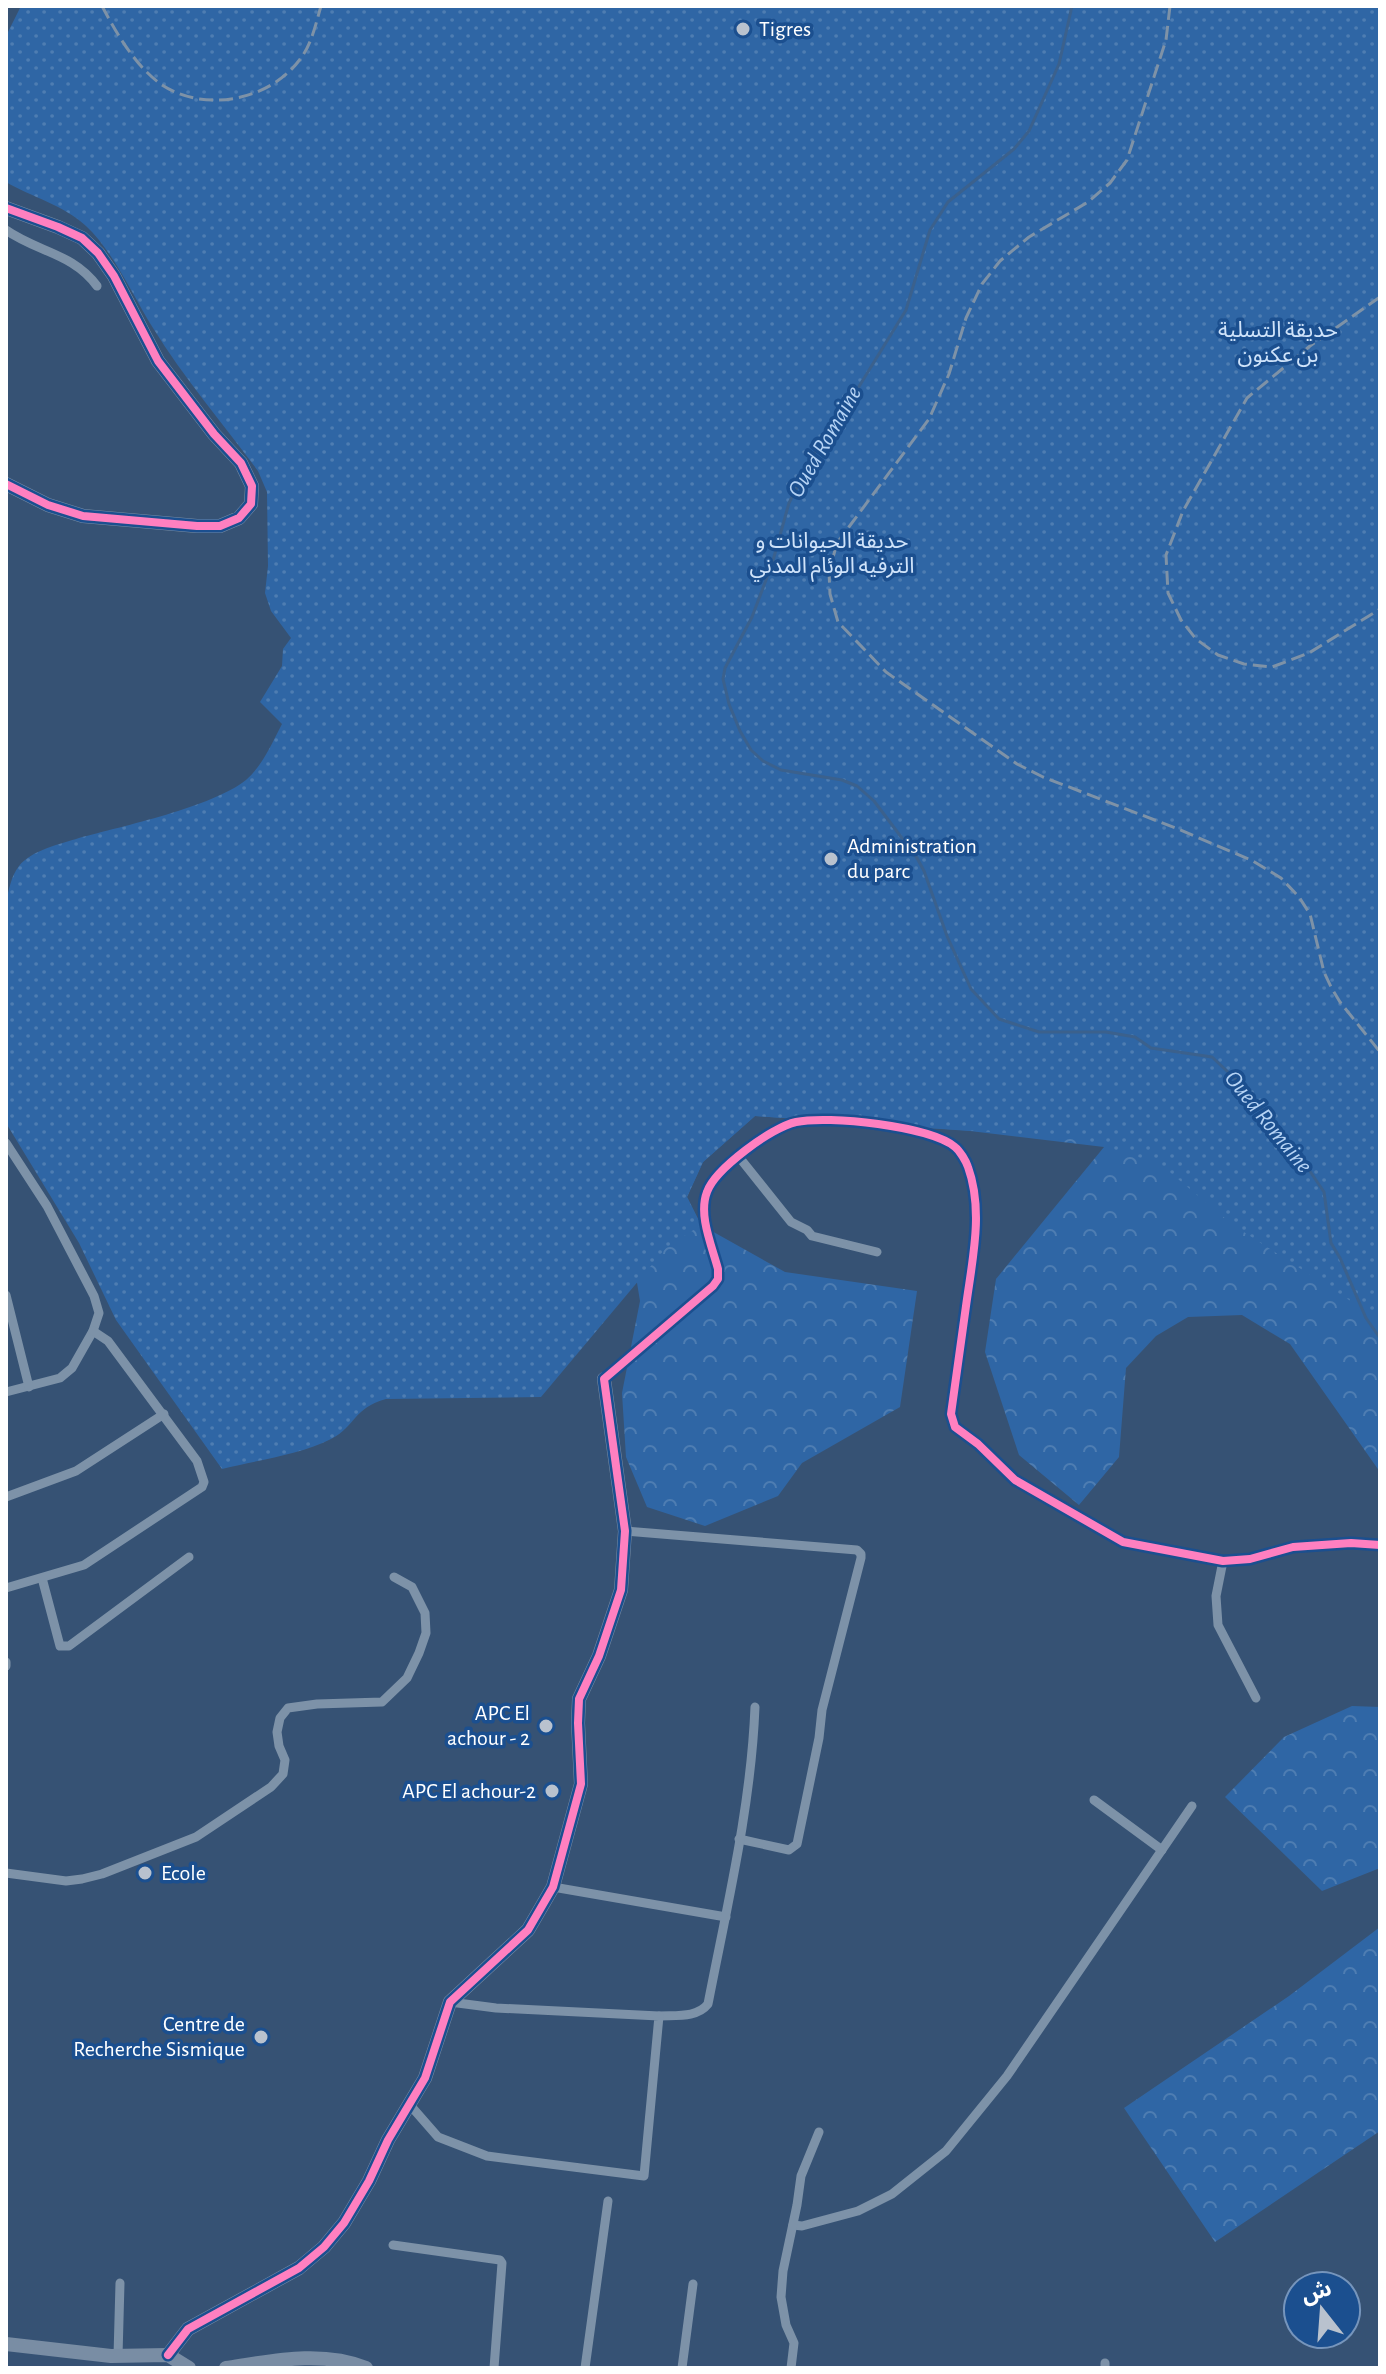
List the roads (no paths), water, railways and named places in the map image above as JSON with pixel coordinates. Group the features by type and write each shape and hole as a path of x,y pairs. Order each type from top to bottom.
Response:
{"street":[{"path":"6,208 82,238 98,253 114,276 158,361 214,434 241,463 252,486 251,504 239,518 220,526 197,526 83,516 48,505 6,484"},
{"path":"6,230 27,244 76,264 97,286"},
{"path":"168,2355 188,2329 299,2268 324,2247 344,2223 425,2078 450,2002 528,1930 553,1887 581,1784 579,1699 599,1656 621,1590 625,1531 604,1379 718,1279 703,1208 707,1190 716,1177 770,1132 796,1122 853,1119 932,1135 955,1147 968,1165 976,1199 975,1241 951,1414 955,1427 978,1444 1015,1480 1114,1538 1223,1561 1250,1559 1293,1547 1351,1543 1380,1545"},
{"path":"6,1143 47,1206 94,1296 99,1313 93,1331 72,1368 60,1378 6,1392"},
{"path":"739,1157 791,1222 812,1236 877,1252"},
{"path":"6,1295 29,1387"},
{"path":"6,1588 84,1565 202,1487 204,1482 197,1461 164,1414 108,1341 93,1331"},
{"path":"6,1497 76,1471 164,1414"},
{"path":"625,1531 857,1550 861,1554 822,1710 797,1844 789,1850 739,1839"},
{"path":"42,1578 60,1646 63,1647 69,1646 189,1557"},
{"path":"1223,1561 1216,1596 1218,1625 1256,1698"},
{"path":"6,1873 66,1881 102,1874 196,1837 271,1787 283,1774 285,1760 277,1732 280,1718 288,1708 382,1702 407,1678 426,1633 425,1613 412,1587 394,1577"},
{"path":"450,2002 496,2008 659,2016 703,2011 708,2004 726,1917 753,1759 755,1707"},
{"path":"1094,1800 1162,1850"},
{"path":"793,2225 802,2226 858,2211 892,2194 946,2151 1007,2076 1192,1806"},
{"path":"553,1887 726,1917"},
{"path":"410,2105 438,2137 487,2156 644,2176 659,2016"},
{"path":"791,2368 794,2343 786,2325 781,2297 783,2271 801,2176 819,2132"},
{"path":"585,2368 608,2201"},
{"path":"393,2245 500,2260 504,2266 494,2368"},
{"path":"118,2356 120,2283"},
{"path":"682,2368 693,2284"},
{"path":"6,2344 118,2356 168,2355 189,2368"},
{"path":"226,2368 313,2358 334,2358 363,2367"}],"waterway":[{"name":"Oued Romaine","path":"1072,6 1059,64 1029,131 1014,149 948,202 930,230 906,310 814,454 789,503 772,564 752,617 725,668 723,679 740,731 751,750 763,761 781,770 842,780 857,786 874,801 924,871 947,936 971,989 999,1019 1039,1032 1106,1032 1135,1037 1151,1048 1212,1057 1244,1087 1299,1155 1324,1192 1331,1243 1366,1318 1380,1338"}],"railway":[{"path":"102,6 128,49 152,77 179,94 217,100 255,93 288,73 308,46 321,6"},
{"path":"1170,6 1166,40 1127,160 1110,183 1088,202 1029,237 1000,261 982,284 966,318 949,374 929,419 837,543 829,572 830,594 838,622 886,672 1017,764 1253,861 1281,878 1310,914 1324,972 1331,987 1380,1052"},
{"path":"1380,297 1310,346 1247,398 1183,511 1166,555 1168,593 1181,620 1196,639 1218,655 1244,664 1272,667 1309,653 1380,609"}],"place":[{"name":"Tigres","path":"743,29"},
{"name":"Administration du parc","path":"831,859"},
{"name":"APC El achour - 2","path":"546,1726"},
{"name":"APC El achour-2","path":"552,1791"},
{"name":"Ecole","path":"145,1873"},
{"name":"Centre de Recherche Sismique","path":"261,2037"}],"park label":[{"name":"حديقة التسلية بن عكنون","path":"1278,342"},
{"name":"حديقة الحيوانات و الترفيه الوئام المدني","path":"832,554"}]}
